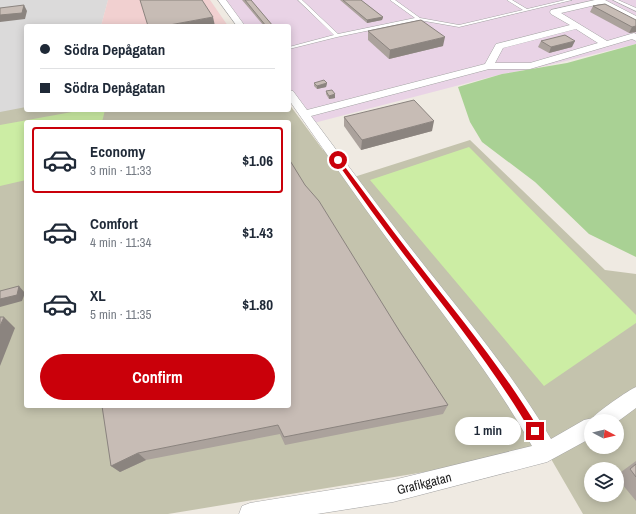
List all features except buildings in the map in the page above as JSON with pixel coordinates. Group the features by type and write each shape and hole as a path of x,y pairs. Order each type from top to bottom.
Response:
{"street":[{"path":"222,0 240,24"},
{"path":"606,44 554,12 601,1 636,19"},
{"path":"489,66 499,46 577,26"},
{"path":"304,114 489,66 530,66 634,36 636,38"},
{"path":"291,96 396,240 466,330 523,410 547,452"},
{"path":"613,414 636,396"},
{"name":"Grafikgatan","path":"250,514 393,491 547,452 584,431"}],"lane":[{"path":"300,0 337,36"},
{"path":"392,0 419,19"},
{"path":"509,0 526,10"},
{"path":"291,48 337,36 419,19 459,26 570,0"},
{"path":"614,0 636,10"}],"shaded area":[{"path":"0,0 108,0 102,24 24,24 24,111 0,125"},
{"path":"108,0 210,0 227,24 102,24"},
{"path":"221,0 636,0 636,44 545,66 502,74 310,124 291,97 291,24 238,24"},
{"path":"24,107 24,112 291,112 291,107 323,150 329,149 354,177 470,140 605,270 636,274 636,514 583,514 547,452 168,514 0,514 0,112"}],"green space":[{"path":"636,44 636,257 589,234 535,182 482,142 470,122 458,87 502,74 567,63"},
{"path":"72,112 104,112 102,120 28,120"},
{"path":"24,121 24,180 0,186 0,125"},
{"path":"469,147 636,315 636,323 544,386 370,180"}],"route":[{"path":"338,160 396,240 461,324 523,410 535,431"}]}
